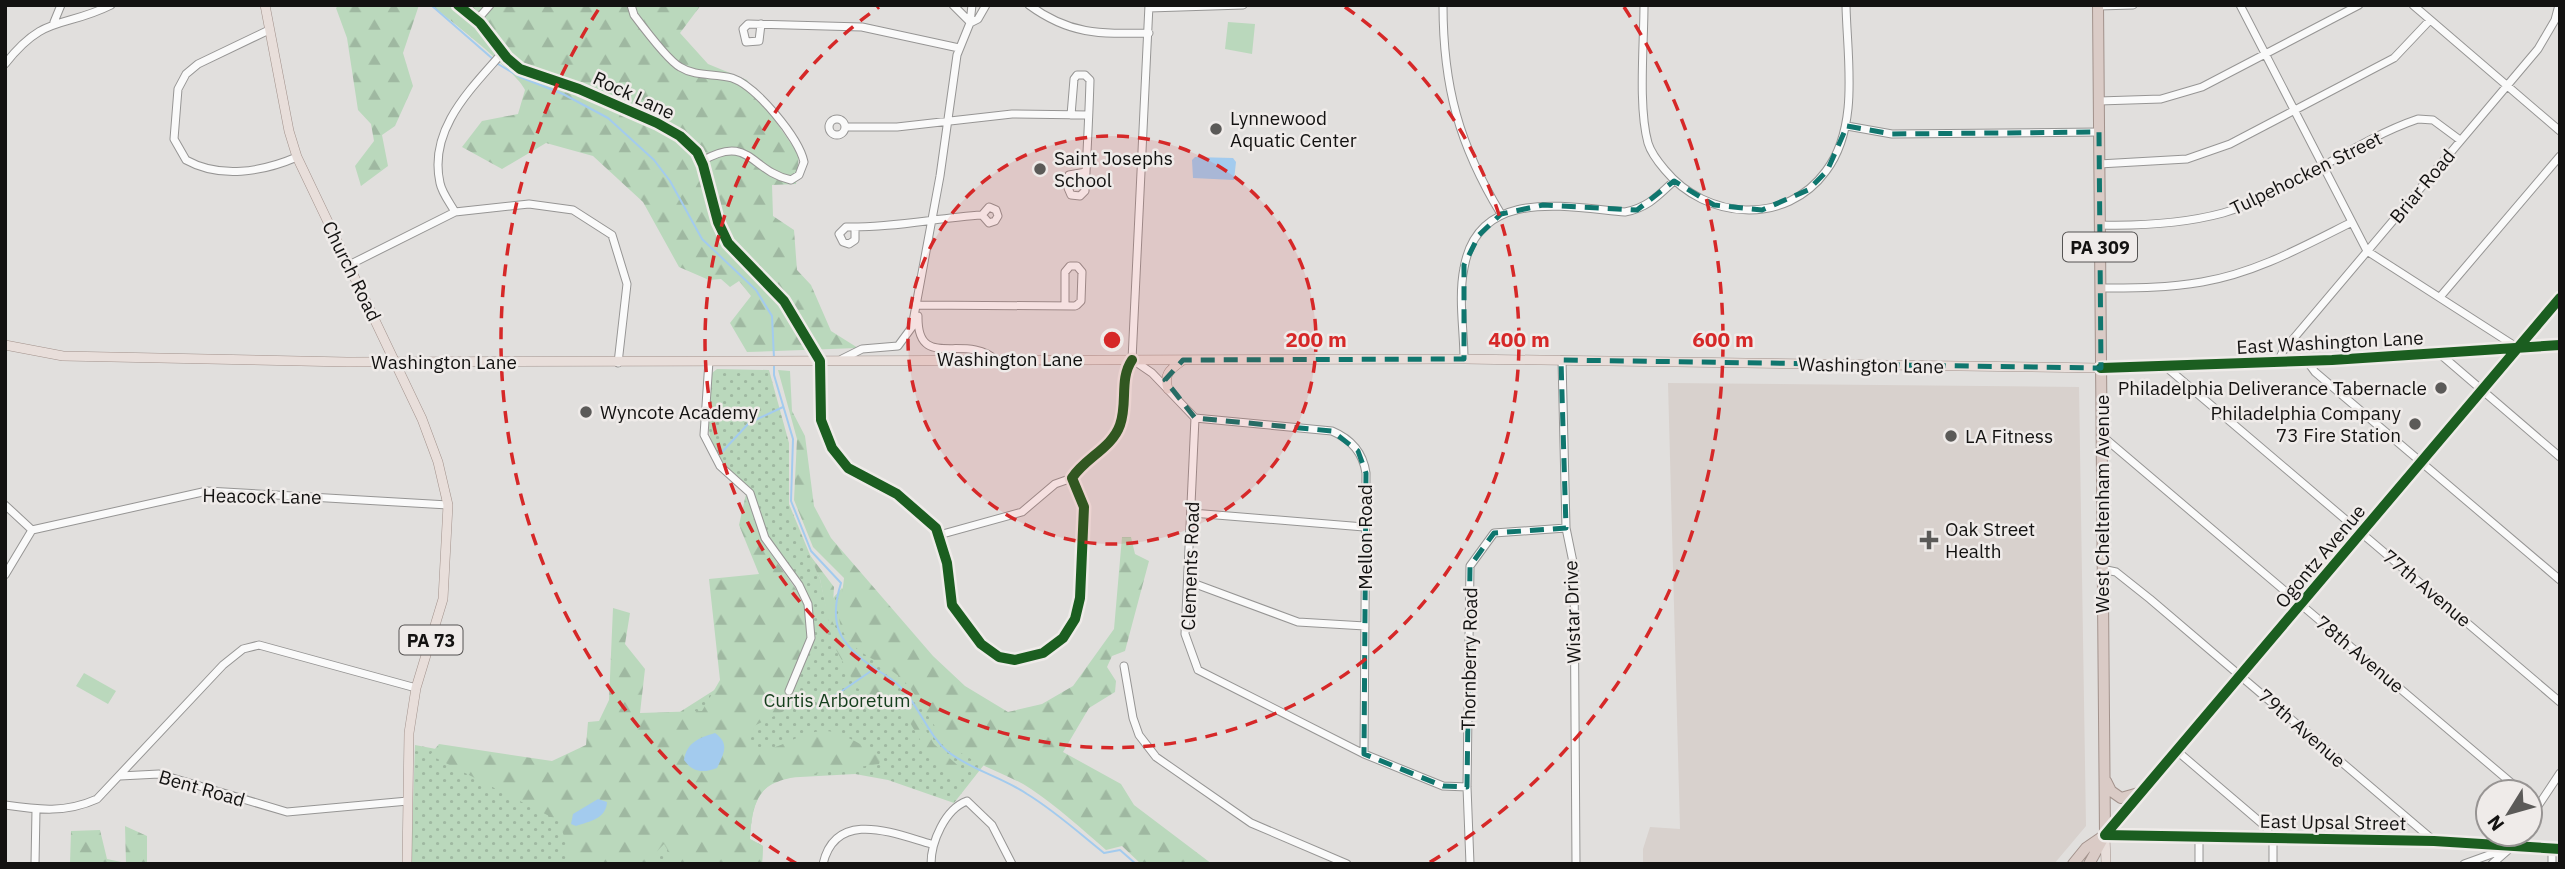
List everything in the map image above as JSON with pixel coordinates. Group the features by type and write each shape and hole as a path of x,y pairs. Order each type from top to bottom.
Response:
{"highway":[{"name":"West Cheltenham Avenue","path":"2098,6 2105,835"},
{"path":"2105,780 2111,791 2121,798 2143,792"},
{"name":"Ogontz Avenue","path":"2073,864 2086,848 2105,835"},
{"name":"Ogontz Avenue","path":"2089,864 2105,835"}],"main road":[{"name":"Church Road","path":"265,5 297,157 422,419 438,462 448,505 443,599 416,688 409,733 407,864"},
{"name":"Ogontz Avenue","path":"2105,835 2560,298"},
{"name":"Washington Lane","path":"5,345 63,356 111,358 618,363 1464,359 2101,368"},
{"name":"East Washington Lane","path":"2101,368 2307,361 2560,345"},
{"path":"1168,389 1167,372 1183,360"},
{"path":"2105,835 2106,864"}],"street":[{"path":"54,22 61,5"},
{"path":"5,64 19,47 54,22 111,5"},
{"name":"Rock Lane","path":"458,5 477,20 501,54 520,69 579,89 668,129 689,143 702,161 718,222 728,243 783,301 820,361"},
{"path":"477,20 490,5"},
{"path":"631,5 634,15 677,66 704,75 729,77 751,89 786,131 804,162 799,175 791,180 774,174 738,150 722,150 702,161"},
{"path":"953,5 970,23"},
{"path":"972,5 970,23 959,48 918,305 918,335 925,344 936,348 981,349 996,360"},
{"path":"970,23 978,19 986,5"},
{"path":"1029,5 1052,20 1081,32 1149,33"},
{"path":"939,535 1022,512 1055,484 1072,478 1082,464 1116,433 1122,418 1125,370 1132,360 1149,7 1243,5"},
{"path":"1443,5 1447,78 1467,151 1476,173 1501,214"},
{"path":"1644,5 1644,122 1649,146 1674,181 1714,205 1737,211 1775,206 1808,190 1827,171 1847,126 1846,5"},
{"path":"2098,6 2133,5"},
{"path":"2239,5 2367,251 2518,348"},
{"path":"2099,101 2150,100 2186,93 2359,5"},
{"path":"2413,5 2560,131"},
{"name":"Briar Road","path":"2278,362 2283,351 2545,39 2559,5"},
{"path":"2099,164 2187,159 2238,140 2394,58 2430,20"},
{"path":"761,24 862,27 959,48"},
{"path":"269,30 198,64 187,74 178,89 174,139 186,160 214,172 262,170 297,157"},
{"path":"455,212 440,186 438,164 448,121 457,105 501,54"},
{"path":"1071,114 1074,79 1079,74 1090,80 1086,172"},
{"path":"845,127 947,123 1012,114 1087,115"},
{"name":"Tulpehocken Street","path":"2100,225 2164,224 2224,213 2418,119 2433,120 2460,140"},
{"path":"1847,126 1892,134 2099,132"},
{"path":"2440,297 2560,156"},
{"path":"1464,359 1464,265 1479,235 1501,214 1522,207 1543,205 1625,212 1637,210 1648,205 1674,181"},
{"path":"349,265 455,212 528,204 573,210 612,235 627,284 618,363"},
{"path":"855,228 884,227 932,218 982,215"},
{"path":"2100,288 2171,286 2221,278 2269,262 2351,222"},
{"path":"918,305 1065,306 1080,303 1082,272 1077,267 1070,266 1065,272 1065,306"},
{"path":"841,360 862,349 898,346 907,337 918,305"},
{"path":"2440,354 2560,457"},
{"path":"1132,360 1152,373 1195,418"},
{"name":"Wistar Drive","path":"1562,360 1566,528 1574,567 1576,864"},
{"path":"820,361 821,420 837,456 852,471 915,507 939,535 947,563 951,601 981,644 994,655 1009,660 1038,655 1060,642 1070,629 1080,598 1084,507 1072,478"},
{"path":"2307,361 2315,372 2560,580"},
{"path":"709,362 704,435 720,466 750,494 765,538 799,585 808,604 811,638 789,691"},
{"name":"77th Avenue","path":"2165,366 2560,702"},
{"name":"Clements Road","path":"1195,418 1190,582 1185,634 1198,670 1364,754 1443,786 1467,787"},
{"name":"Mellon Road","path":"1195,418 1317,428 1339,434 1354,446 1364,462 1364,754"},
{"name":"78th Avenue","path":"2101,435 2506,778"},
{"name":"Heacock Lane","path":"32,530 207,491 448,505"},
{"path":"5,505 32,530 5,575"},
{"path":"1192,513 1364,527"},
{"name":"Thornberry Road","path":"1470,864 1467,787 1470,566 1494,533 1566,528"},
{"name":"79th Avenue","path":"2102,569 2116,572 2434,841"},
{"path":"1190,582 1298,622 1365,626"},
{"path":"5,805 36,810 77,808 97,799 223,665 243,649 259,645 416,688"},
{"path":"1124,666 1133,718 1139,735 1156,757 1251,823 1347,864"},
{"path":"2177,751 2262,823 2272,839 2273,864"},
{"path":"2544,797 2560,773"},
{"name":"Bent Road","path":"119,776 159,774 287,812 408,801"},
{"path":"931,864 932,844 960,804 967,801 992,825 1012,864"},
{"path":"36,810 36,864"},
{"path":"823,864 826,854 836,840 863,828 932,844"},
{"name":"East Upsal Street","path":"2105,835 2434,841 2474,844"},
{"path":"2199,838 2199,864"},
{"path":"2463,864 2508,848"},
{"path":"2492,864 2510,848"},
{"name":"East Upsal Street","path":"2534,848 2556,849"},
{"path":"2552,864 2556,849"},
{"path":"2500,864 2502,855"}],"highlighted area":[{"path":"1847,126 1892,134 2099,132 2101,368 1561,360 1566,528 1494,533 1470,566 1467,787 1443,786 1364,754 1366,473 1358,451 1332,431 1195,418 1165,380 1183,360 1464,359 1464,265 1479,235 1501,214 1543,205 1637,210 1674,181 1714,205 1762,210 1808,190 1827,171"}],"shaded area":[{"path":"1668,383 2079,387 2086,826 2054,864 1643,864 1643,849 1650,827 1680,829"}],"green space":[{"path":"339,5 419,5 403,53 413,86 395,126 382,135 388,166 361,186 355,166 374,141 371,124 358,110 347,38 336,8"},
{"path":"431,5 701,5 680,33 708,64 747,80 799,155 796,184 772,185 773,216 794,230 797,270 811,285 831,331 858,348 747,352 730,323 751,296 739,281 730,287 721,279 709,280 679,267 643,202 593,156 546,143 502,169 462,147 482,121 518,114 525,90 497,60"},
{"path":"1228,22 1255,24 1252,54 1225,49"},
{"name":"Curtis Arboretum","path":"717,369 769,370 789,443 789,504 820,579 826,606 842,588 987,761 954,803 888,780 855,774 782,778 773,782 760,795 753,811 750,839 763,846 762,864 411,864 415,745 579,776 804,633 814,621 805,591 769,541 751,492 715,451 709,430 709,407 712,373"},
{"path":"778,370 790,371 792,411 805,436 814,506 831,538 933,656 965,686 1008,712 1042,704 1073,686 1114,629 1122,537 1131,537 1135,554 1149,561 1125,651 1112,656 1107,667 1116,681 1115,692 1089,708 1063,752 1121,784 1134,805 1212,864 1141,864 1122,846 1106,850 1031,789 974,761 956,749 934,726 904,681 847,639 839,616 844,578 813,547 794,500 797,439"},
{"path":"746,494 764,544 805,602 808,642 785,690 792,707 754,726 750,742 754,751 772,748 809,733 827,731 848,738 882,756 879,764 796,777 772,784 764,790 754,808 750,839 763,846 762,864 743,864 733,860 724,864 676,864 664,844 645,864 573,864 559,821 430,755 439,744 552,761 586,745 588,722 599,721 609,700 613,608 630,613 625,644 645,669 640,713 702,711 720,680 709,579 759,574 739,525"},
{"path":"809,554 834,587 832,621 848,651 909,702 934,744 964,771 958,779 925,748 903,711 857,688 833,644 820,579"},
{"path":"84,673 116,691 108,704 76,686"},
{"path":"125,826 147,836 147,864 70,864 71,831 100,830 107,859 126,863"}],"water":[{"path":"1195,157 1233,158 1236,162 1234,180 1193,178 1192,160"},
{"path":"715,733 724,745 717,768 708,771 695,770 684,760 688,749 699,739"},
{"path":"598,799 607,802 600,816 576,826 571,824 573,814"}],"waterway":[{"path":"431,5 494,60"},
{"path":"498,64 608,118 654,160 670,181 702,239 756,290 772,316 774,358"},
{"path":"774,364 774,375 793,439 791,501 811,551 841,583 837,597 836,622 845,641 862,659 904,691 947,751 1017,788 1057,815 1104,853 1120,850 1136,864"},
{"path":"721,453 749,423 783,407"},
{"path":"817,708 874,669"}],"cycle path":[{"path":"458,5 480,23 507,58 520,69 579,89 657,123 680,136 697,152 718,222 728,243 784,301 820,361 821,420 832,448 848,468 897,494 936,528 947,563 952,605 981,644 999,657 1015,660 1043,653 1063,638 1075,619 1080,598 1084,507 1072,478 1116,433 1122,417 1126,375 1132,360"},
{"path":"2105,835 2560,298"},
{"path":"2101,368 2332,360 2560,345"},
{"path":"2105,835 2434,841 2560,849"}],"place":[{"name":"Lynnewood Aquatic Center","path":"1216,129"},
{"name":"Saint Josephs School","path":"1040,169"},
{"name":"Philadelphia Deliverance Tabernacle","path":"2441,388"},
{"name":"Wyncote Academy","path":"586,412"},
{"name":"Philadelphia Company 73 Fire Station","path":"2415,424"},
{"name":"LA Fitness","path":"1951,436"},
{"name":"Oak Street Health","path":"1929,540"}]}
